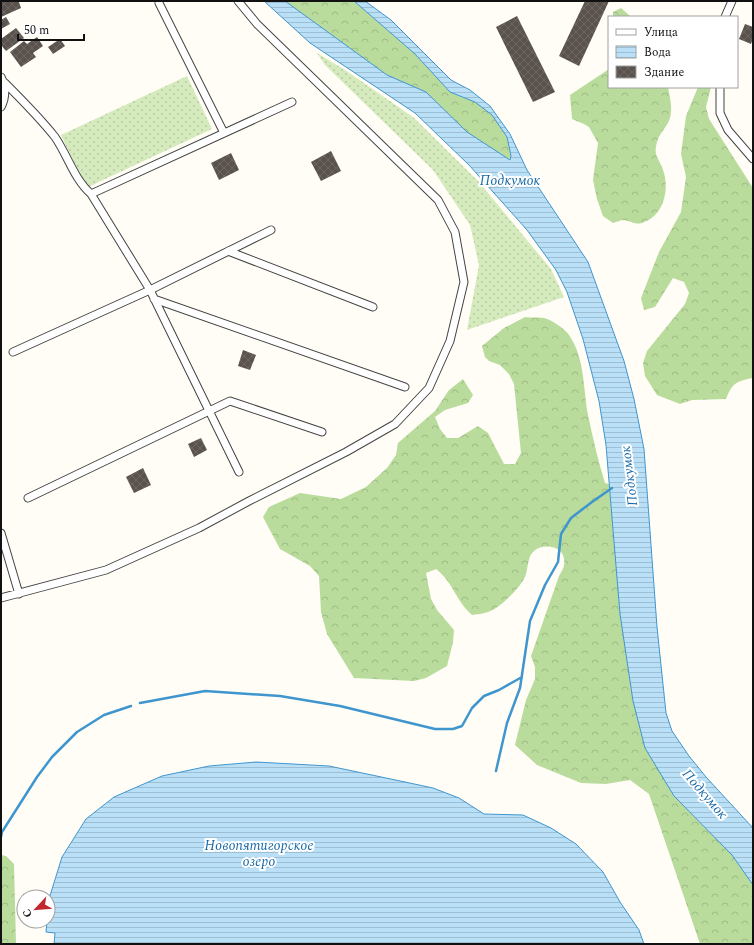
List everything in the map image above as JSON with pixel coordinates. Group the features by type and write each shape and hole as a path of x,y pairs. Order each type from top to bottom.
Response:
{"street":[{"path":"1,598 106,570 199,528 346,452 395,424 429,388 450,341 464,282 455,232 438,200 256,24 238,1"},
{"path":"725,16 732,1"},
{"path":"159,3 224,133"},
{"path":"1,107 4,101 3,80"},
{"path":"3,80 55,138 82,186 91,194 150,290 239,472"},
{"path":"720,88 720,114 728,130 753,158"},
{"path":"91,194 292,102"},
{"path":"13,352 150,290 271,230"},
{"path":"228,251 373,307"},
{"path":"154,299 405,386"},
{"path":"28,498 230,401 322,432"},
{"path":"1,533 19,594"}],"green space":[{"path":"285,1 354,1 415,54 450,92 475,102 492,115 507,137 511,156 509,160 467,132 426,92 387,75"},
{"path":"621,8 630,16 613,16 613,12"},
{"path":"317,53 345,70 413,117 478,181 551,269 564,297 467,330 479,265 470,225 433,170 325,65"},
{"path":"608,70 608,88 668,88 671,114 668,123 660,134 656,150 665,177 665,193 660,208 650,219 642,223 624,220 613,223 603,216 597,199 593,180 598,143 589,127 572,119 570,95"},
{"path":"187,76 212,129 86,188 61,135"},
{"path":"698,88 711,88 706,107 709,119 753,188 753,378 743,380 733,386 730,389 726,399 692,400 680,404 657,395 645,376 643,363 647,351 685,304 689,293 684,282 673,278 655,307 644,310 641,298 659,252 681,212 686,177 681,154 686,116"},
{"path":"525,317 544,318 558,325 569,335 578,353 583,374 588,415 600,466 605,483 609,484 633,701 645,747 674,796 732,855 753,885 753,944 700,944 649,794 630,780 606,784 581,783 537,765 515,745 526,700 535,679 535,667 531,656 559,576 564,566 563,555 560,551 552,547 542,547 534,551 529,558 526,574 514,592 493,610 472,615 462,604 442,574 436,569 426,573 431,599 437,610 454,630 453,642 447,666 426,678 414,681 354,678 327,634 321,612 319,576 310,566 280,549 263,517 269,507 300,493 341,499 366,487 387,468 396,455 398,443 435,411 449,390 463,379 473,395 468,403 445,410 435,417 440,429 447,438 458,438 478,426 488,433 504,464 515,464 521,453 514,384 509,374 500,365 489,361 485,357 482,346 504,328"},
{"path":"1,855 6,856 14,864 16,944 1,944"}],"water":[{"name":"Подкумок","path":"264,1 285,1 387,75 426,92 467,132 510,160 511,156 507,137 492,115 475,102 450,92 415,54 354,1 365,1 391,20 451,80 470,90 490,106 510,134 527,170 588,262 624,361 634,399 644,449 657,627 666,713 672,731 689,756 706,777 753,828 753,885 732,855 674,796 645,748 633,701 620,614 606,445 599,401 583,339 567,292 556,270 527,230 469,165 415,113 310,43"},
{"name":"Новопятигорское озеро","path":"256,762 329,766 433,788 459,798 484,814 523,815 551,828 576,844 603,872 620,902 639,930 644,944 54,944 55,933 46,932 46,929 56,929 56,889 52,889 62,857 86,819 114,797 162,776 209,766"}],"building":[{"path":"1,1 22,1 19,2 21,8 1,17"},
{"path":"585,1 609,1 579,66 559,56"},
{"path":"517,16 555,92 533,102 496,27"},
{"path":"6,17 10,24 1,29 1,20"},
{"path":"745,24 753,27 753,38 751,44 739,39"},
{"path":"16,28 24,38 6,51 1,45 1,39"},
{"path":"37,37 43,46 33,53 36,57 21,67 10,52 24,41 27,44"},
{"path":"60,39 65,46 53,54 48,47"},
{"path":"331,151 341,171 321,181 311,162"},
{"path":"231,153 239,170 219,180 211,163"},
{"path":"243,350 256,355 250,370 238,366"},
{"path":"201,438 207,450 194,457 188,444"},
{"path":"143,468 151,485 134,493 126,477"}],"waterway":[{"path":"496,771 507,723 520,688 530,621 545,585 558,562 561,534 571,518 612,488"},
{"path":"140,703 205,691 280,696 340,706 435,729 453,729 462,726 472,708 484,696 499,690 522,677"},
{"path":"1,837 2,832 37,777 52,757 77,732 104,715 131,706"}]}
